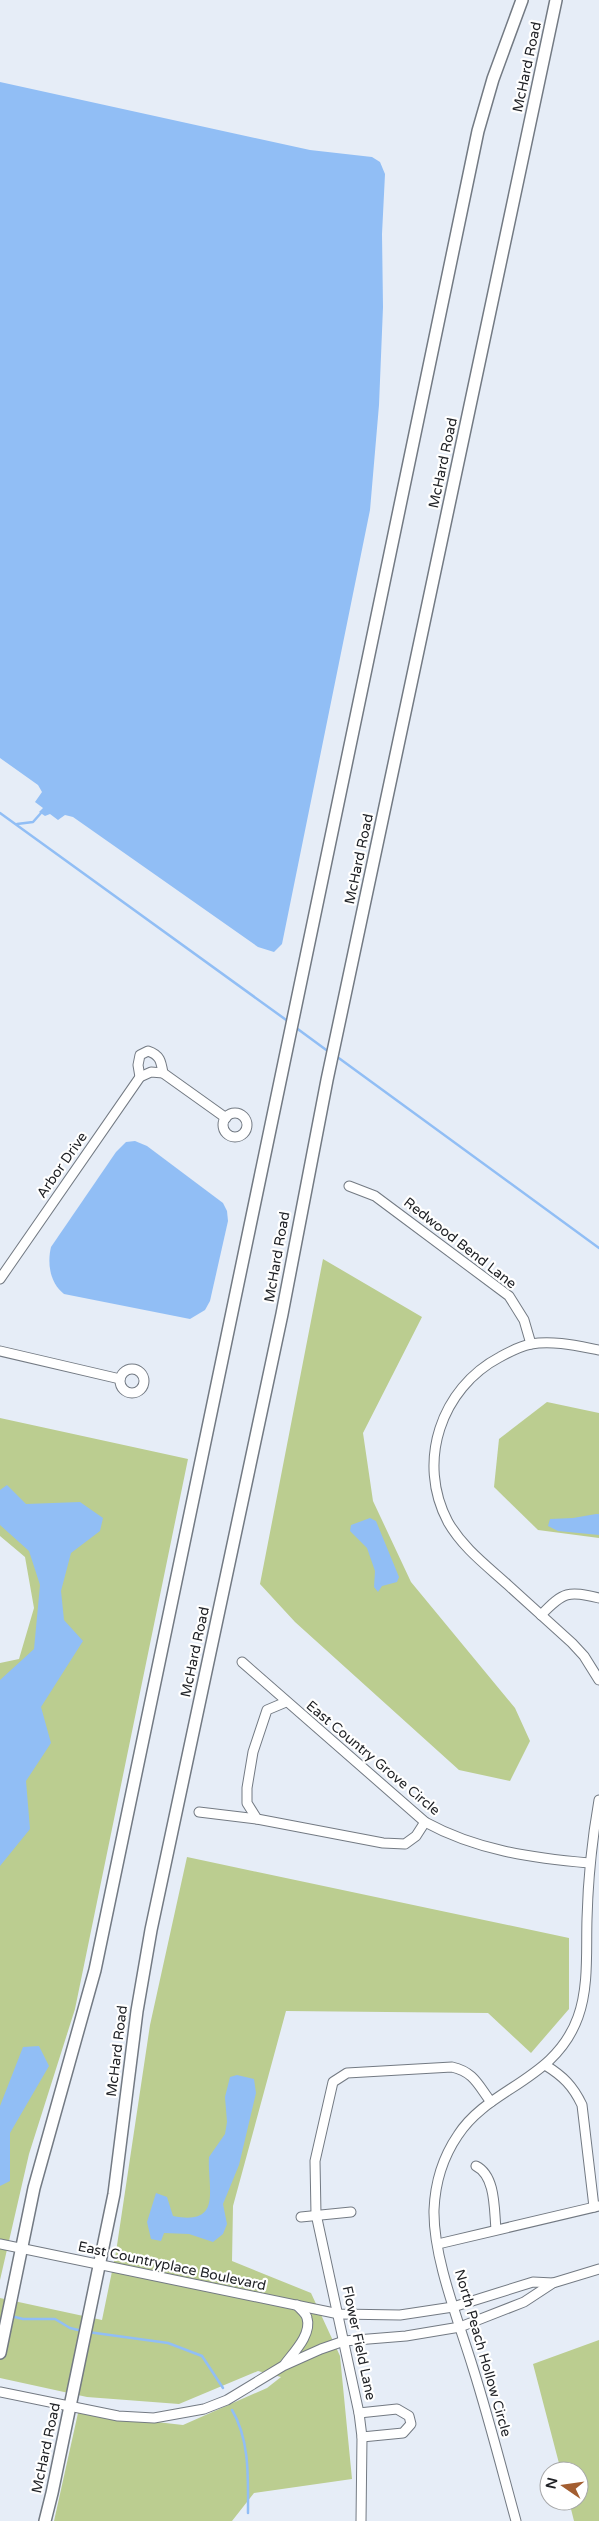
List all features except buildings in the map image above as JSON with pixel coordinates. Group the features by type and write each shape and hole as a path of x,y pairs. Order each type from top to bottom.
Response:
{"main road":[{"name":"McHard Road","path":"1,2348 48,2132 82,2023 95,1970 478,131 492,79 522,0"},
{"name":"McHard Road","path":"44,2521 71,2406 114,2194 137,2011 151,1930 280,1324 327,1080 556,0"}],"street":[{"path":"162,1072 161,1059 148,1051 140,1055 138,1065 140,1077 151,1072 162,1072 226,1118"},
{"name":"Arbor Drive","path":"0,1279 140,1077"},
{"name":"Redwood Bend Lane","path":"349,1186 375,1196 509,1296 524,1320 532,1344"},
{"path":"599,1350 568,1344 532,1344 492,1361 460,1388 442,1420 435,1451 434,1469 438,1499 458,1539 584,1656 599,1680"},
{"path":"0,1351 120,1378"},
{"path":"541,1615 564,1594 574,1593 599,1598"},
{"name":"East Country Grove Circle","path":"242,1662 424,1822 458,1838 496,1850 589,1863"},
{"path":"257,1819 247,1803 253,1752 266,1710 286,1702"},
{"name":"North Peach Hollow Circle","path":"516,2521 490,2423 453,2307 438,2244 434,2213 435,2192 441,2170 458,2134 491,2102 523,2083 545,2065 564,2044 577,2019 582,2004 589,1863 599,1800"},
{"path":"199,1812 257,1819 383,1843 405,1844 416,1836 424,1822"},
{"path":"438,2244 596,2206 582,2104 567,2080 545,2065"},
{"name":"Flower Field Lane","path":"361,2521 362,2437 359,2412 316,2214 315,2161 333,2082 347,2074 452,2067 465,2070 476,2080 491,2102"},
{"path":"476,2166 484,2170 489,2181 496,2229"},
{"path":"301,2217 351,2212"},
{"name":"East Countryplace Boulevard","path":"0,2244 339,2314 400,2316 453,2307 533,2282 553,2283"},
{"path":"0,2392 137,2418 178,2415 204,2409 227,2400 283,2366 344,2341 406,2336 460,2327 524,2302 553,2283 599,2269"},
{"path":"283,2366 297,2348 308,2328 307,2317 297,2305"},
{"name":"Flower Field Lane","path":"359,2412 397,2409 409,2416 411,2424 403,2433 362,2437"}],"green space":[{"path":"323,1259 422,1317 363,1433 373,1501 411,1582 515,1708 530,1741 510,1781 459,1770 295,1622 260,1584"},
{"path":"547,1402 599,1413 599,1538 538,1530 494,1487 499,1439"},
{"path":"0,1418 188,1459 75,2009 29,2154 0,2280 0,1663 19,1659 34,1608 25,1557 0,1536"},
{"path":"187,1857 569,1938 569,2009 531,2053 488,2013 286,2011 233,2206 232,2261 311,2293 340,2356 352,2479 254,2493 232,2521 54,2521 78,2413 183,2425 267,2388 281,2377 258,2371 179,2404 87,2397 0,2378 0,2298 102,2320 116,2252 150,2025"},
{"path":"599,2340 599,2521 574,2521 572,2511 589,2511 589,2461 558,2461 533,2364"}],"water":[{"path":"0,82 310,150 372,157 380,162 385,174 379,405 370,510 282,944 274,952 258,947 73,817 65,815 58,820 50,814 45,816 39,812 43,808 35,802 42,792 38,785 0,758"},
{"path":"135,1141 147,1146 223,1203 227,1211 228,1221 210,1301 205,1310 190,1319 64,1294 59,1290 51,1273 49,1260 51,1247 116,1152 126,1142"},
{"path":"7,1485 26,1504 80,1502 103,1518 100,1531 71,1553 61,1591 64,1620 83,1641 41,1707 51,1743 26,1781 30,1829 0,1866 0,1680 34,1649 40,1585 29,1551 0,1525 0,1490"},
{"path":"599,1514 599,1535 558,1531 548,1526 550,1519"},
{"path":"370,1518 376,1521 399,1577 397,1582 382,1586 378,1592 374,1587 375,1571 367,1548 350,1531 351,1525"},
{"path":"39,2046 49,2066 10,2133 10,2181 0,2186 0,2106 23,2047"},
{"path":"237,2075 254,2079 256,2093 239,2165 223,2204 227,2224 223,2234 213,2242 189,2234 164,2233 161,2241 151,2239 147,2222 156,2193 167,2197 173,2216 189,2218 200,2215 206,2210 210,2192 209,2157 225,2134 227,2122 225,2097 230,2077"}],"waterway":[{"path":"0,813 289,1022"},
{"path":"17,824 33,822 41,813"},
{"path":"295,1027 329,1052"},
{"path":"336,1056 599,1248"},
{"path":"11,2316 23,2319 55,2319 70,2328 82,2331"},
{"path":"88,2332 168,2343 202,2356 223,2388"},
{"path":"232,2410 238,2422 245,2447 248,2473 248,2513"}]}
